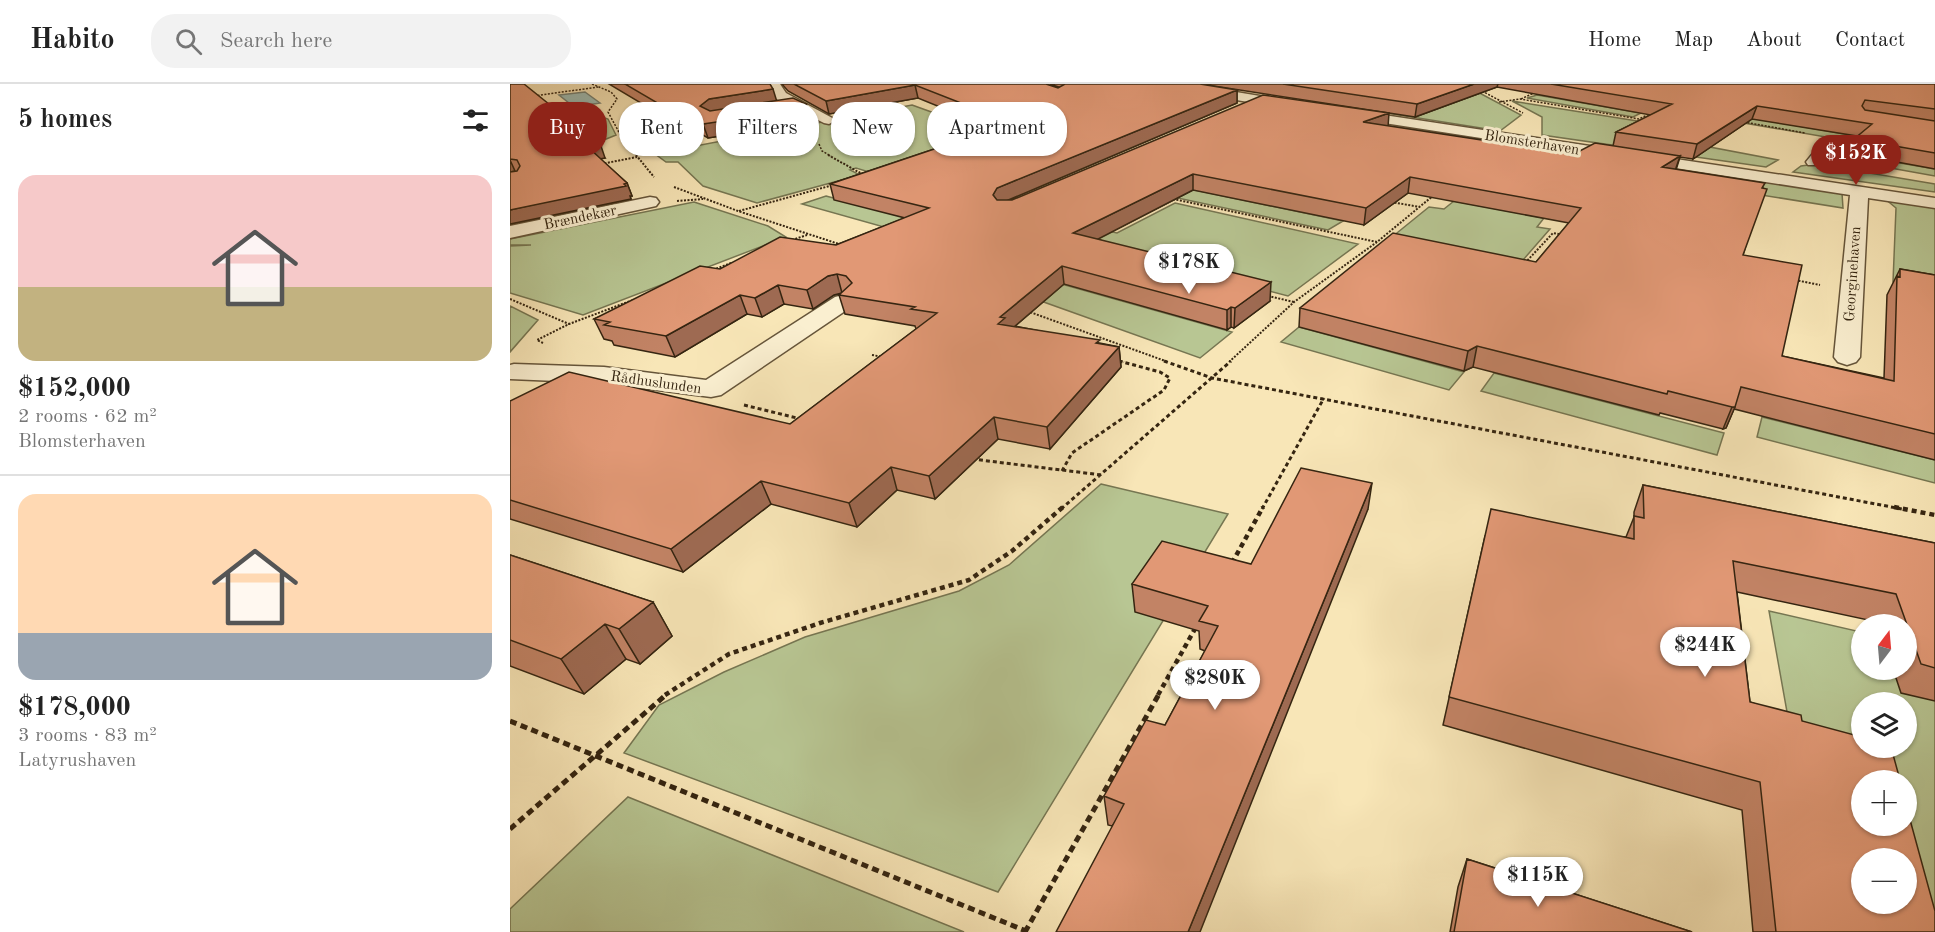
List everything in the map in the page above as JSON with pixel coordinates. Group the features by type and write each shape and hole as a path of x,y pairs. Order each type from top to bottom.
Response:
{"street":[{"path":"774,84 781,96 792,102"},
{"name":"Blomsterhaven","path":"1165,84 1260,101 1935,202"},
{"path":"1232,113 1260,101"},
{"path":"819,115 829,120"},
{"path":"1773,178 1831,146"},
{"path":"1802,164 1833,164"},
{"name":"Georginehaven","path":"1847,357 1859,191"},
{"name":"Brændekær","path":"510,232 650,202"},
{"name":"Rådhuslunden","path":"512,373 604,375 711,389 843,302"},
{"path":"512,373 540,362"}],"path":[{"path":"592,84 611,92 617,99 608,112 621,136 655,179"},
{"path":"1484,86 1478,88 1499,102 1525,113"},
{"path":"532,96 600,87"},
{"path":"1499,102 1520,99 1537,92"},
{"path":"1520,99 1639,119 1654,111"},
{"path":"1648,115 1656,116"},
{"path":"829,120 843,122 818,141 822,151 865,176"},
{"path":"1741,122 1810,134"},
{"path":"595,165 637,158"},
{"path":"854,179 865,176"},
{"path":"738,211 833,185"},
{"path":"673,187 807,235 850,247"},
{"path":"510,829 659,699 729,654 820,623 969,580 1012,551 1212,378 1294,302 1377,242 1437,193"},
{"path":"1170,198 1389,245"},
{"path":"1386,201 1420,207"},
{"path":"1523,265 1553,233 1564,236"},
{"path":"785,243 807,235"},
{"path":"710,271 731,263"},
{"path":"1794,280 1852,291"},
{"path":"1316,286 1328,288"},
{"path":"1260,294 1294,302"},
{"path":"510,299 569,324"},
{"path":"540,362 555,348 537,340 569,324 634,300"},
{"path":"1025,310 1212,378 1935,515"},
{"path":"872,355 891,358"},
{"path":"1062,471 1072,453 1164,390 1170,378 1160,372 1107,357"},
{"path":"711,389 714,397 806,420"},
{"path":"1227,571 1324,398"},
{"path":"970,459 1102,475"},
{"path":"510,721 1025,931 1198,623"}],"green space":[{"path":"1472,89 1521,115 1500,131 1355,108 1380,99"},
{"path":"1537,95 1641,113 1633,117 1527,98"},
{"path":"1512,101 1650,123 1636,133 1778,160 1766,167 1542,135 1542,117"},
{"path":"915,106 927,110 927,156 869,172 856,168 850,170 860,175 757,203 703,186 678,162 666,162 658,156 704,156 704,144 716,142 716,156 819,156 819,123 831,120 831,156 915,156"},
{"path":"1688,107 1856,136 1849,141 1680,112"},
{"path":"607,119 608,119 616,135 607,139"},
{"path":"1532,145 1842,193 1843,208 1517,156"},
{"path":"1853,155 1935,169 1935,176 1846,160"},
{"path":"1816,164 1935,184 1935,192 1793,172 1801,166"},
{"path":"1171,185 1343,221 1328,230 1154,193"},
{"path":"826,196 915,220 891,229 802,204"},
{"path":"1884,198 1935,207 1935,290 1893,282 1896,208"},
{"path":"1454,201 1544,218 1537,227 1550,229 1516,268 1387,241 1429,207 1444,209"},
{"path":"694,202 768,226 786,237 583,315 510,293 510,246 531,245 510,245 510,239"},
{"path":"1175,203 1358,244 1288,296 1066,238 1090,227 1117,233"},
{"path":"994,265 1232,332 1200,358 971,276"},
{"path":"510,306 538,320 510,352"},
{"path":"1299,327 1464,372 1449,390 1281,342"},
{"path":"1494,373 1724,433 1717,455 1481,391"},
{"path":"1762,417 1935,460 1935,483 1757,437"},
{"path":"1101,484 1228,514 998,892 624,753 659,705 724,672 805,637 959,591 1009,565"},
{"path":"1769,611 1851,630 1851,680 1917,680 1917,661 1935,648 1935,932 1917,886 1917,848 1906,848 1906,836 1917,836 1917,770 1860,770 1792,740"},
{"path":"628,797 964,932 510,932 510,909"}],"water":[{"path":"585,92 599,102 568,102 559,95"}],"building":[{"path":"510,84 524,84 546,102 528,102 528,156 598,156 627,183 624,184 626,186 510,210 510,172 517,171 520,166 517,160 510,159"},
{"path":"625,84 770,84 773,89 709,99 704,103 656,102"},
{"path":"794,84 1046,84 1058,88 1065,84 1200,84 1237,90 997,188 993,195 997,200 1012,200 1263,95 1389,113 1363,122 1574,154 1595,143 1680,156 1662,167 1765,183 1762,188 1767,189 1743,255 1802,265 1782,356 1894,381 1897,276 1900,277 1900,269 1935,275 1935,434 1741,387 1735,407 1732,407 1668,391 1667,394 1477,346 1468,351 1300,308 1393,233 1536,262 1581,208 1410,177 1366,208 1193,174 1073,233 1271,282 1235,308 1231,307 1227,310 1062,266 1000,317 1005,318 998,324 1100,340 1096,343 1119,347 1047,427 994,417 929,476 891,467 849,503 761,481 671,549 510,500 510,401 569,372 790,424 937,313 911,309 915,307 839,295 852,283 846,276 837,274 828,276 807,290 778,285 755,298 740,295 666,336 604,325 610,322 594,319 700,266 720,269 780,237 836,245 929,208 830,184 927,151 927,156 1067,156 1067,102 958,102 915,85 826,101"},
{"path":"1283,84 1474,84 1417,104"},
{"path":"1551,84 1935,84 1935,109 1865,100 1862,106 1865,110 1935,121 1935,153 1854,139 1872,124 1757,106 1697,144 1616,132 1672,104"},
{"path":"793,98 802,102 767,102"},
{"path":"704,108 710,111 716,110 716,122 704,124"},
{"path":"1301,468 1372,483 1188,932 1056,932 1124,804 1104,796 1146,720 1165,725 1218,626 1199,621 1208,606 1132,584 1162,541 1251,564"},
{"path":"1643,485 1935,543 1935,668 1921,664 1917,653 1917,614 1903,614 1896,594 1733,561 1750,702 1801,715 1802,721 1851,734 1851,758 1894,758 1897,770 1851,770 1851,836 1914,836 1935,911 1935,932 1776,932 1760,782 1449,697 1491,509 1634,539 1634,516 1644,518"},
{"path":"510,555 653,602 619,629 605,624 561,659 510,640"},
{"path":"1467,859 1692,932 1454,932"}]}
